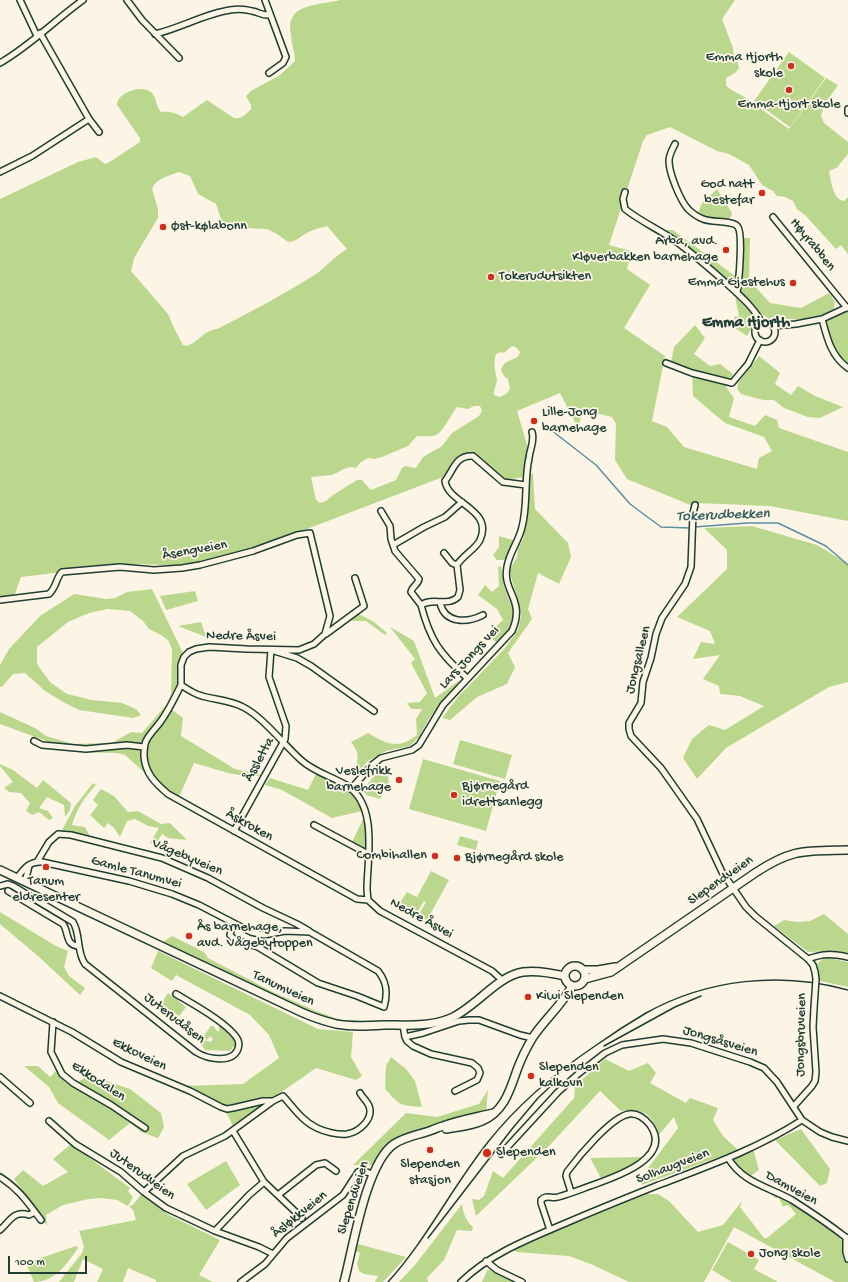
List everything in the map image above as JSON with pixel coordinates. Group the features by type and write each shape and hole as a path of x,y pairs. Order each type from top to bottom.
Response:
{"main road":[{"name":"Slependveien","path":"585,979 611,972 765,866 788,854 808,850 848,850"},
{"name":"Tanumveien","path":"0,870 313,1017 329,1022 345,1025 431,1024 451,1018 462,1012 512,975 523,972 539,972 565,976"},
{"path":"572,966 583,970 586,976 580,985 572,986 567,982 565,976 567,970 572,966"},
{"name":"Slependveien","path":"583,970 598,970 619,966"},
{"name":"Slependveien","path":"344,1282 358,1223 372,1174 382,1156 394,1144 405,1138 432,1130 444,1130 473,1124 486,1119 502,1106 519,1064 533,1038 542,1025 560,1005 572,986"}],"street":[{"path":"20,0 38,35 88,119 99,132"},
{"path":"0,63 14,54 83,0"},
{"path":"128,0 142,20 179,58"},
{"path":"265,0 286,57 283,63 269,73"},
{"path":"155,34 208,15 230,10 243,9 253,11 260,15 270,15"},
{"path":"0,172 32,156 88,119"},
{"path":"675,144 670,152 669,167 683,202 702,219 713,222 730,222 738,227 740,251 738,293"},
{"path":"625,192 623,199 625,208 633,215 674,240 705,264 738,293 756,312 762,323"},
{"name":"Høyrabben","path":"773,216 847,308"},
{"path":"772,326 796,324 822,319 847,308"},
{"path":"822,319 826,337 833,353 838,360 848,368"},
{"path":"767,322 772,326 774,332 772,338 766,341 760,340 757,337 755,330 758,325 767,322"},
{"path":"666,363 692,373 732,383 748,364 760,340"},
{"name":"Lars Jongs vei","path":"351,789 367,769 381,758 412,750 418,745 443,705 512,631 516,623 518,611 508,583 506,571 507,564 522,528 529,456 534,438 532,432"},
{"path":"421,605 430,601 440,603 452,602 458,597 460,594 457,565 465,554 480,541 483,528 481,520 448,489 445,481 458,461 462,457 473,456 503,482 526,485"},
{"path":"393,545 445,517 462,502"},
{"name":"Jongsalleen","path":"696,505 694,513 691,567 685,584 662,618 643,682 640,703 629,723 629,729 631,736 660,768 697,819 722,872 733,889"},
{"path":"381,511 390,526 395,551 419,579 418,583 411,592 421,605 430,633 441,652 467,678"},
{"name":"Åsengveien","path":"0,600 49,594 56,585 59,575 62,572 120,568 167,570 188,567 253,551 297,535 310,533 330,616 325,634"},
{"path":"444,553 452,563 457,565"},
{"name":"Nedre Åsvei","path":"355,578 364,606 325,634 314,644 299,650 209,647 196,649 189,652 184,658 181,665 180,685 195,694 236,703 244,707 257,716 283,744 309,767 351,789 363,805 368,819 368,900 380,911 492,971 503,981"},
{"path":"440,603 441,608 449,617 458,620 466,621 483,615"},
{"path":"271,650 297,658 311,666 374,711"},
{"name":"Åssletta","path":"234,831 283,744 286,734 286,726 269,677 271,650"},
{"path":"34,741 42,745 86,749 127,745 144,747 147,738 169,710 180,685"},
{"name":"Åskroken","path":"144,747 144,761 148,772 158,786 168,794 357,899 368,900"},
{"path":"314,825 368,854"},
{"name":"Vågebyveien","path":"37,862 49,842 58,834 71,835 162,858 197,873 310,932"},
{"path":"17,878 25,867 29,866 33,862 37,862"},
{"name":"Gamle Tanumvei","path":"37,862 129,881 172,894 199,905 232,923 258,934 264,935 296,931 310,932 378,970 383,976 386,984 386,1000 384,1007 318,983 258,947 235,940 230,935 232,923"},
{"path":"25,882 29,866"},
{"name":"Juterudåsen","path":"0,886 8,884 13,886 73,922 76,928 79,954 84,964 196,1052 210,1058 226,1058 230,1057 236,1052 239,1042 232,1032 203,1009 176,994"},
{"name":"Jongsbruveien","path":"733,889 755,916 808,958 813,965 815,972 816,979 813,1027 816,1072 812,1086 794,1106"},
{"name":"Juterudåsen","path":"8,891 63,924 72,945 78,946"},
{"path":"808,958 818,955 832,954 848,957"},
{"name":"Ekkoveien","path":"0,996 72,1032 121,1062 222,1107 228,1109 263,1101 273,1101"},
{"path":"404,1037 423,1033 464,1020 479,1020 520,1035 533,1038"},
{"name":"Ekkodalen","path":"53,1022 51,1052 62,1074 73,1083 112,1105 145,1128"},
{"path":"403,1025 404,1037 407,1041 420,1050 431,1054 465,1061 476,1066 480,1074 478,1080 455,1091"},
{"name":"Jongsåsveien","path":"501,1154 543,1108 578,1074 605,1053 622,1045 663,1039 691,1044 750,1062 764,1068 794,1106 802,1120 826,1134 848,1141"},
{"path":"0,1077 30,1104"},
{"path":"144,1192 183,1156 233,1131 273,1101 283,1096 300,1115 312,1125 324,1131 347,1134 362,1126 370,1117 369,1106 360,1093"},
{"name":"Solhaugveien","path":"550,1230 541,1200 547,1196 556,1198 627,1172 636,1167 644,1160 655,1143 651,1127 646,1120 630,1114 612,1122 567,1172 566,1176 571,1192"},
{"name":"Solhaugveien","path":"461,1282 486,1261 508,1248 617,1202 728,1158 780,1133 802,1120"},
{"name":"Juterudveien","path":"49,1121 75,1144 121,1172 144,1192 166,1208 215,1231 259,1247 273,1254"},
{"path":"233,1131 264,1182 302,1218"},
{"name":"Damveien","path":"728,1158 732,1165 744,1177 792,1200 847,1238 846,1252 848,1260"},
{"path":"278,1195 316,1165 325,1163 336,1172"},
{"name":"Åsløkkveien","path":"241,1282 265,1264 287,1238 343,1195 358,1172 364,1171 372,1174"},
{"path":"0,1177 15,1187 41,1220"},
{"path":"215,1231 264,1182"},
{"path":"1,1229 19,1213 29,1215 35,1212"},
{"path":"486,1261 497,1270 522,1282"}],"green space":[{"path":"340,0 735,0 722,19 739,68 735,73 726,78 726,85 728,87 789,129 826,78 838,85 824,105 821,116 824,123 848,142 848,154 838,167 829,171 833,189 837,197 844,201 848,197 848,254 841,245 836,249 806,216 797,209 793,201 785,197 777,196 773,191 762,185 749,165 729,154 717,151 670,127 647,135 643,141 609,245 631,251 627,269 650,285 624,328 665,356 652,421 667,427 684,447 757,469 759,458 772,451 764,437 725,423 693,396 692,372 671,362 674,347 695,325 705,338 694,354 710,366 720,364 733,374 726,387 734,398 729,417 755,426 765,415 777,420 779,428 848,452 848,521 770,506 697,503 700,509 627,479 615,460 616,424 612,417 583,410 578,428 560,393 517,411 528,448 524,477 501,481 471,455 443,477 210,566 131,564 21,577 15,594 0,600 0,199 78,162 96,157 105,164 108,163 140,142 140,138 117,105 120,98 130,91 142,89 150,91 153,94 161,112 178,114 183,117 207,100 234,118 243,116 251,109 251,105 246,96 251,91 280,75 295,61 290,26 291,20 296,13 307,7","holes":["179,172 190,176 198,194 216,204 222,222 244,228 267,229 288,242 295,240 313,230 327,226 347,249 316,274 292,289 230,323 208,332 194,342 186,346 183,345 168,314 131,271 134,258 158,218 158,209 152,189 156,182","512,346 516,347 520,352 517,357 505,363 501,370 504,376 508,379 510,389 506,394 500,397 494,395 497,380 495,361 496,354 501,352 504,353","474,406 480,406 482,411 479,416 452,433 442,446 423,457 416,468 405,466 402,468 396,480 371,490 362,480 357,480 326,501 320,503 316,500 311,477 331,475 346,468 356,468 361,462 368,458 375,459 382,457 408,446 417,436 436,435 457,407 468,409"]},
{"name":"Emma-Hjort skole","path":"789,52 825,78 790,127 754,101"},
{"path":"717,189 732,213 731,217 727,219 714,219 698,213 702,203"},
{"path":"660,230 673,230 735,276 742,238 750,238 749,280 770,303 801,308 829,293 835,302 834,309 810,320 768,318 760,313 747,336 732,326 735,316 739,317 733,286"},
{"path":"848,310 848,365 832,345 828,333 827,321"},
{"path":"759,356 780,373 775,384 791,395 798,386 815,396 843,407 820,418 808,417 784,408 774,400 763,400 741,394 737,389 738,383"},
{"path":"533,473 535,509 568,543 571,557 559,584 538,573 528,609 532,619 508,653 515,667 507,684 477,697 450,720 442,718 457,698 505,648 518,630 521,617 520,607 510,569 517,557 518,549 523,539 527,518 530,475"},
{"path":"752,526 817,545 848,564 848,682 829,687 726,748 697,779 683,758 692,739 709,725 725,730 764,706 740,696 720,694 719,686 703,679 720,655 693,659 701,642 715,644 710,631 677,617 727,569 727,550 704,528"},
{"path":"499,536 513,540 504,560 497,560 493,555 499,547"},
{"path":"501,566 504,586 514,613 508,632 498,644 487,634 503,620 497,609 478,595 485,585 492,592 499,586 498,567"},
{"path":"152,589 183,653 179,660 177,685 166,705 171,694 172,649 168,640 149,629 143,621 130,611 108,609 89,613 68,622 37,647 37,664 50,682 67,694 92,700 122,703 136,709 141,715 133,718 79,710 45,691 25,673 13,674 2,687 0,687 0,665 9,649 40,616 74,594 106,599 115,598 127,592"},
{"path":"195,591 198,601 166,610 160,596"},
{"path":"359,614 374,622 387,633 385,635 366,621 353,621 350,619"},
{"path":"201,622 206,637 178,626"},
{"path":"390,627 414,641 435,698 460,680 428,720 419,737 410,746 386,751 368,761 360,770 356,767 357,754 351,742 368,733 392,744 404,743 410,740 417,735 416,719 422,709 411,709 407,703 420,702 427,693 411,663 415,659"},
{"path":"166,705 183,718 181,736 235,769 263,775 251,777 228,773 194,763 179,797 154,781 125,755 116,753 76,752 0,724 0,712 35,728 46,736 73,744 112,743 131,732 142,733"},
{"path":"460,740 512,755 505,779 453,764"},
{"name":"Bjørnegård idrettsanlegg","path":"423,759 500,781 486,831 409,809"},
{"path":"0,764 13,770 37,788 43,780 71,803 70,810 65,817 64,805 47,797 39,808 48,811 53,818 49,820 39,812 32,815 26,811 30,803 21,793 9,792 4,788 13,782"},
{"path":"387,770 389,784 380,799 366,795 363,789 378,772"},
{"path":"316,774 343,787 354,797 362,811 332,818 282,790 265,785 270,778 308,790"},
{"path":"93,783 96,785 81,804 72,825 85,827 91,838 61,832 75,806"},
{"path":"101,789 114,796 128,812 138,811 161,824 170,823 187,840 168,838 162,834 155,845 150,843 159,828 148,826 135,819 127,821 120,837 114,828 108,823 104,828 90,815 98,805 93,800"},
{"path":"366,813 368,850 352,842"},
{"path":"460,836 478,841 476,850 457,845"},
{"path":"431,871 449,880 427,920 418,916 426,902 417,897"},
{"path":"407,892 424,901 415,916 398,906"},
{"path":"0,912 56,946 68,951 64,967 69,976 85,988 80,995 38,956 0,924"},
{"path":"824,914 848,934 848,954 836,951 808,952 774,926 784,920 797,922 810,921"},
{"path":"172,936 204,952 208,958 273,992 316,1011 344,1021 342,1022 312,1013 163,942"},
{"path":"158,951 318,1029 353,1032 351,1057 362,1076 356,1080 316,1068 233,1126 222,1104 181,1086 243,1084 279,1058 269,1035 250,1015 176,975 172,981 151,968"},
{"path":"824,958 848,962 848,987 820,981 817,964"},
{"path":"168,993 186,1007 179,1016 161,1004"},
{"path":"219,1024 233,1037 235,1048 233,1047 230,1051 205,1050 197,1038 211,1042 213,1039 210,1036 207,1040 203,1037 211,1026 214,1026 219,1032"},
{"path":"391,1057 406,1069 415,1081 422,1107 401,1104 385,1089 386,1066"},
{"path":"605,1059 629,1071 648,1063 656,1073 650,1083 686,1103 690,1098 718,1108 713,1120 723,1136 738,1150 642,1185 640,1179 678,1128 674,1117 659,1135 650,1117 646,1114 636,1111 621,1111 600,1091 548,1147 476,1216 472,1199 479,1200 484,1196 493,1171 503,1178 574,1098 575,1086"},
{"path":"24,1066 38,1066 50,1077 59,1068 78,1082 89,1075 130,1089 161,1113 164,1127 158,1138 141,1132 130,1123 109,1140 58,1103 49,1087"},
{"path":"488,1090 486,1113 388,1145 371,1165 353,1165 406,1113 437,1117 479,1104"},
{"path":"801,1129 830,1169 827,1183 820,1186 775,1140"},
{"path":"71,1144 130,1188 128,1191 133,1197 128,1206 117,1200 101,1198 63,1205 46,1215 47,1226 14,1179 23,1170 43,1186 68,1172 53,1159"},
{"path":"753,1149 759,1170 749,1177 735,1164 734,1157"},
{"path":"641,1157 622,1174 601,1178 590,1158"},
{"path":"226,1161 240,1185 206,1210 187,1184"},
{"path":"770,1193 787,1202 821,1222 838,1235 843,1243 844,1259 848,1263 848,1282 835,1282 734,1227 704,1282 629,1282 593,1265 569,1256 516,1252 514,1250 514,1248 647,1194 658,1194 669,1201 698,1232 723,1225 742,1201 740,1207 764,1238 767,1238 796,1214 787,1205 783,1207 779,1198 775,1198"},
{"path":"141,1194 169,1215 220,1240 199,1275 213,1282 156,1282 156,1280 128,1268 123,1282 97,1282 103,1269 83,1259 74,1282 59,1282 82,1253 84,1246 79,1231 136,1220 133,1210 129,1206 133,1205"},
{"path":"462,1204 465,1217 473,1227 472,1231 457,1230 444,1260 427,1278 428,1282 399,1282 415,1265"},
{"path":"728,1242 759,1260 754,1269 778,1282 732,1282 712,1270"},
{"path":"358,1244 406,1257 383,1282 375,1282 378,1276 364,1274 359,1271 357,1264 360,1253 355,1251"},
{"path":"76,1246 78,1248 60,1271 48,1279 34,1282 26,1263"},
{"path":"488,1269 513,1282 482,1282"}],"waterway":[{"name":"Tokerudbekken","path":"551,430 596,465 630,504 661,527 690,528"},
{"name":"Tokerudbekken","path":"694,527 747,523 778,523 826,546 848,565"}],"railway":[{"path":"388,1282 415,1248 475,1159 500,1128 524,1102 551,1078 580,1056 627,1025 669,1001 694,992 719,986 771,980 823,984 848,990"},
{"path":"604,1046 675,1007 701,996"},
{"path":"428,1238 512,1129 538,1098 554,1083"}],"place":[{"name":"Emma Hjorth skole","path":"791,66"},
{"name":"Emma-Hjort skole","path":"789,90"},
{"name":"God natt bestefar","path":"762,193"},
{"name":"Øst-kølabonn","path":"163,227"},
{"name":"Arba, avd. Kløverbakken barnehage","path":"726,250"},
{"name":"Tokerudutsikten","path":"491,277"},
{"name":"Emma Gjestehus","path":"793,283"},
{"name":"Lille-Jong barnehage","path":"534,421"},
{"name":"Veslefrikk barnehage","path":"399,780"},
{"name":"Bjørnegård idrettsanlegg","path":"454,795"},
{"name":"Combihallen","path":"435,856"},
{"name":"Bjørnegård skole","path":"457,858"},
{"name":"Tanum eldresenter","path":"46,867"},
{"name":"Ås barnehage, avd. Vågebytoppen","path":"189,936"},
{"name":"Kiwi Slependen","path":"528,997"},
{"name":"Slependen kalkovn","path":"531,1076"},
{"name":"Slependen stasjon","path":"430,1150"},
{"name":"Slependen","path":"487,1153"},
{"name":"Jong skole","path":"751,1254"}],"district":[{"name":"Emma Hjorth","path":"746,324"}]}
